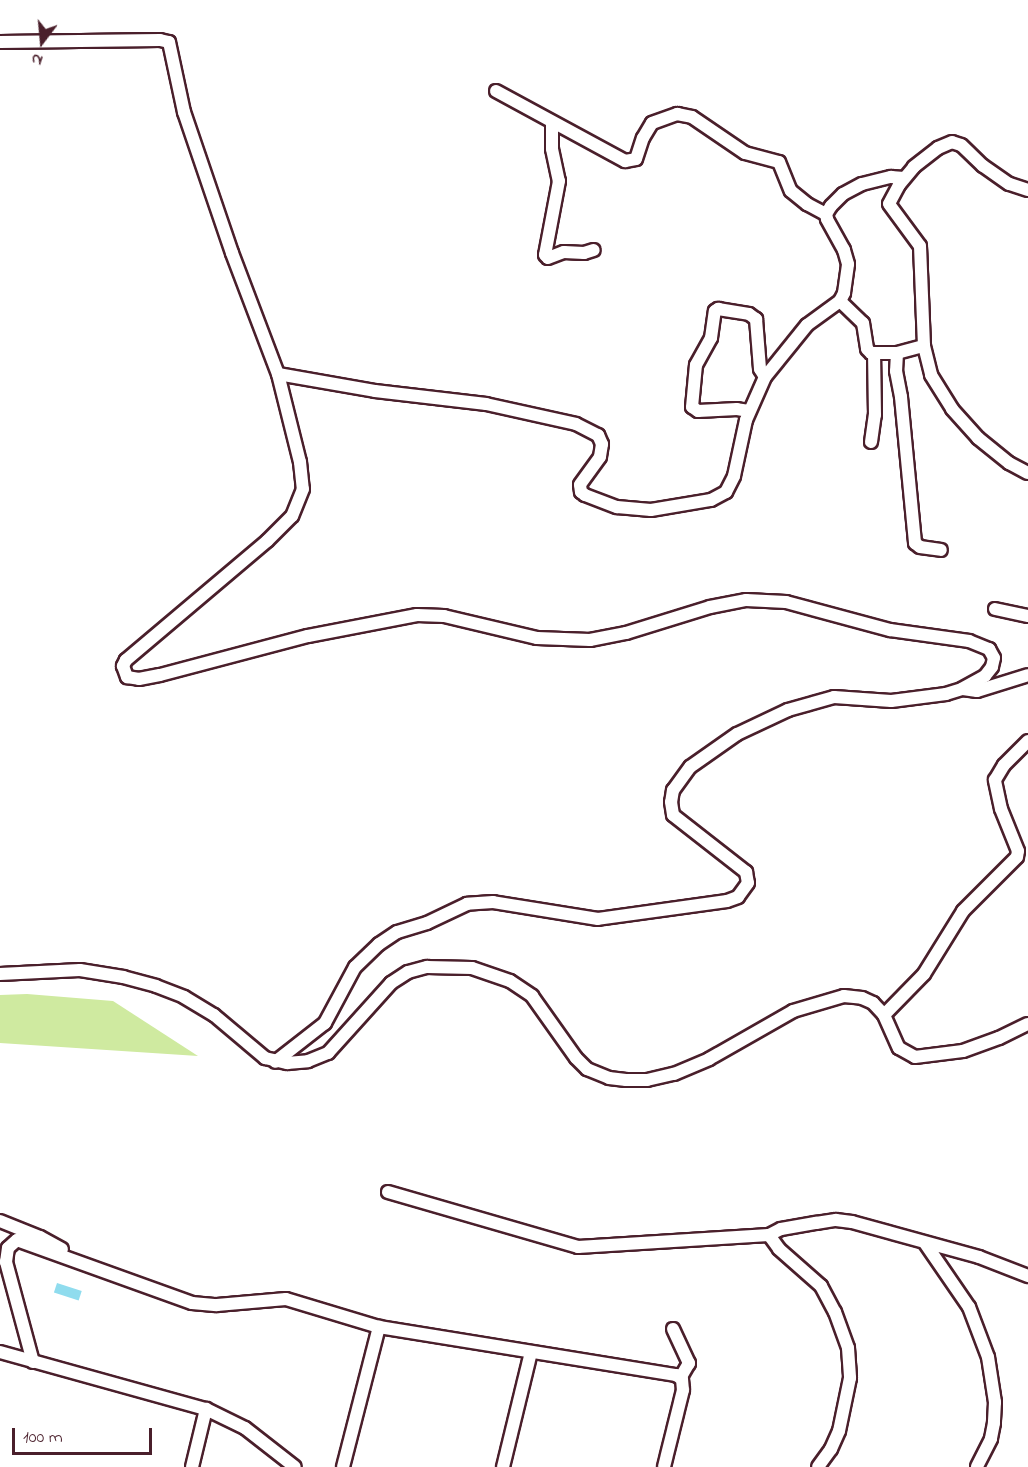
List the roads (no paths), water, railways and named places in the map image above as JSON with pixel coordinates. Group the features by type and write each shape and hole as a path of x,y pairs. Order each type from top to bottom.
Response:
{"street":[{"path":"0,42 160,40 169,42 184,112 232,252 278,374 302,472 303,489 292,516 276,533 126,660 124,673 131,679 167,673 308,636 417,615 444,616 537,638 590,640 626,633 710,607 753,600 786,602 890,630 980,643 992,652 992,667 985,676 963,689"},
{"path":"278,374 375,392 486,404 576,424 598,435 602,444 600,457 580,484 581,492 618,507 651,510 700,503 720,497 726,492 737,466 749,411 765,377 807,325 840,302 848,279 848,264 826,214 807,204 791,190 779,162 745,153 692,117 678,114 652,123 643,138 636,159 632,161 614,157 590,140 496,91"},
{"path":"552,122 552,149 560,181 545,255 548,258 564,252 584,253 594,250"},
{"path":"1028,190 1009,184 983,166 961,145 952,142 922,160 904,178 889,204 920,246 924,346 931,375 952,409 989,448 1028,473"},
{"path":"826,214 835,201 853,188 891,177 904,178"},
{"path":"840,302 862,323 867,349 874,353 897,353 924,346"},
{"path":"749,411 737,409 698,411 692,407 696,364 711,338 715,311 718,309 749,314 756,319 760,369 765,377"},
{"path":"871,442 875,415 874,353"},
{"path":"897,353 896,371 902,403 915,543 920,547 941,550"},
{"path":"995,609 1028,616"},
{"path":"275,1062 325,1023 355,967 379,944 397,932 427,923 467,904 493,902 598,919 727,901 738,897 746,888 746,872 673,815 671,802 674,790 690,767 737,734 788,710 813,702 845,697 904,700 963,689 976,691 1028,675"},
{"path":"884,1015 924,974 963,911 1015,859 1018,850 1001,809 995,780 1004,765 1028,741"},
{"path":"1015,859 1028,864"},
{"path":"0,974 80,970 123,977 156,986 204,1008 258,1053 275,1062 308,1061 328,1053 391,983 408,972 427,968 472,968 510,981 538,1003 582,1064 600,1075 616,1079 648,1080 674,1074 709,1059 793,1011 835,997 849,995 873,1004 884,1015 899,1048 915,1057 963,1051 999,1038 1028,1024"},
{"path":"388,1192 579,1247 769,1234 781,1229 836,1221 894,1232 998,1263 1028,1276"},
{"path":"0,1221 54,1244 76,1262"},
{"path":"769,1234 779,1249 821,1286 836,1312 848,1348 850,1378 839,1431 818,1467"},
{"path":"33,1362 8,1272 8,1248 13,1241 21,1240 192,1304 217,1305 286,1299 379,1328 681,1377"},
{"path":"925,1243 969,1307 988,1357 994,1389 994,1423 991,1439 977,1467"},
{"path":"344,1467 379,1328"},
{"path":"664,1467 683,1389 681,1377 688,1363 674,1329"},
{"path":"0,1352 148,1391 206,1409 245,1428 295,1467"},
{"path":"503,1467 531,1352"},
{"path":"192,1467 206,1409"}],"water":[{"path":"57,1283 82,1291 79,1301 54,1293"}]}
